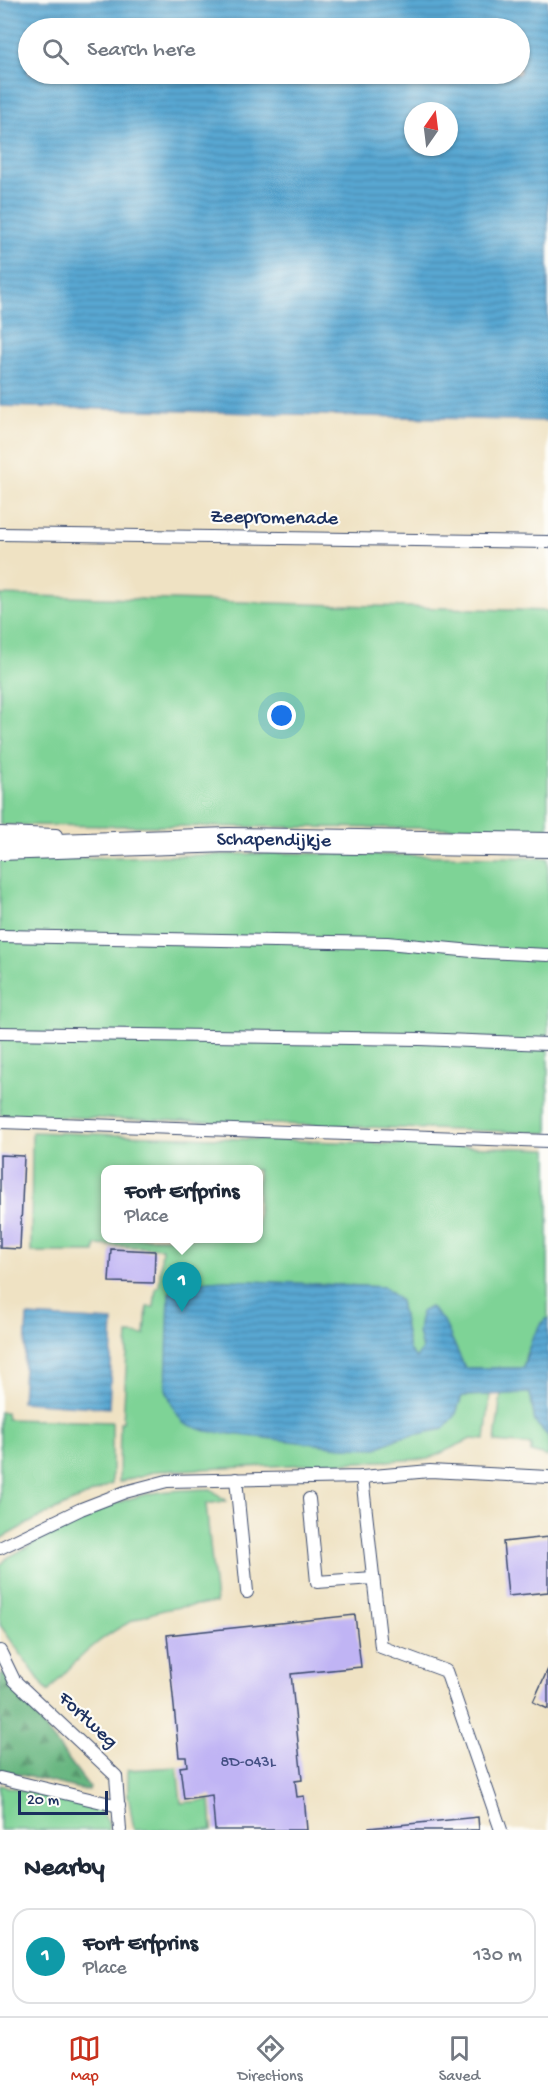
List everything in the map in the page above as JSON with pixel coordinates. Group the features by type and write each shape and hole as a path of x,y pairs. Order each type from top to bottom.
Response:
{"street":[{"name":"Schapendijkje","path":"0,848 228,840 548,845"}],"lane":[{"name":"Zeepromenade","path":"0,534 548,542"},
{"path":"0,833 69,836 93,845"},
{"path":"0,936 387,943 483,952 548,955"},
{"path":"0,1033 419,1039 548,1044"},
{"path":"0,1122 548,1141"},
{"path":"0,1548 81,1509 125,1492 167,1480 362,1477 430,1471 548,1477"},
{"path":"362,1477 381,1647 446,1671 501,1830"},
{"path":"236,1479 247,1592"},
{"path":"309,1499 317,1582 373,1578"},
{"name":"Fortweg","path":"0,1651 14,1680 116,1776 120,1830"},
{"path":"0,1778 119,1806"}],"green space":[{"path":"0,595 548,611 548,829 0,825"},
{"path":"284,853 548,858 548,1133 0,1115 0,860"},
{"path":"32,1132 548,1149 548,1319 545,1319 526,1354 523,1368 465,1368 444,1322 418,1332 422,1349 417,1359 409,1350 400,1301 384,1287 225,1280 183,1283 376,1448 398,1438 443,1429 455,1416 462,1396 490,1395 485,1440 471,1439 428,1459 157,1471 119,1482 120,1422 123,1422 128,1334 145,1335 147,1307 154,1307 156,1287 159,1287 162,1248 96,1245 95,1252 31,1252"},
{"path":"530,1393 535,1422 548,1436 548,1457 531,1452 531,1445 495,1442 501,1394"},
{"path":"0,1412 6,1412 7,1419 112,1422 112,1484 42,1516 0,1539"},
{"path":"211,1489 226,1501 206,1504 216,1603 167,1609 143,1616 127,1624 112,1632 84,1654 48,1692 0,1625 0,1566 7,1558 83,1517 115,1503 151,1493"},
{"path":"0,1674 4,1674 90,1788 89,1791 0,1770"},
{"path":"177,1767 181,1803 210,1800 212,1830 134,1830 128,1794 128,1770"},
{"path":"0,1785 98,1808 108,1822 109,1830 0,1830"}],"water":[{"path":"0,0 548,0 548,421 0,406"},
{"path":"225,1280 384,1287 400,1301 409,1350 416,1358 422,1349 418,1332 421,1312 430,1307 444,1322 465,1368 523,1368 532,1338 545,1319 548,1319 548,1436 535,1422 530,1393 462,1396 455,1416 443,1429 398,1438 377,1448 341,1447 206,1431 183,1423 166,1389 169,1293 183,1283"},
{"path":"27,1316 113,1321 109,1408 22,1402"}],"building":[{"path":"0,1155 24,1156 20,1249 0,1248"},
{"path":"111,1249 155,1251 154,1283 109,1282"},
{"path":"548,1537 548,1592 508,1596 503,1542"},
{"path":"355,1615 361,1667 291,1674 302,1780 295,1781 297,1797 304,1796 307,1830 215,1830 212,1795 184,1799 180,1767 187,1766 186,1757 179,1757 167,1635"},
{"path":"548,1669 548,1709 533,1702"},
{"path":"478,1817 479,1830 369,1830 369,1828"}],"place":[{"name":"Fort Erfprins","path":"182,1312"}]}
